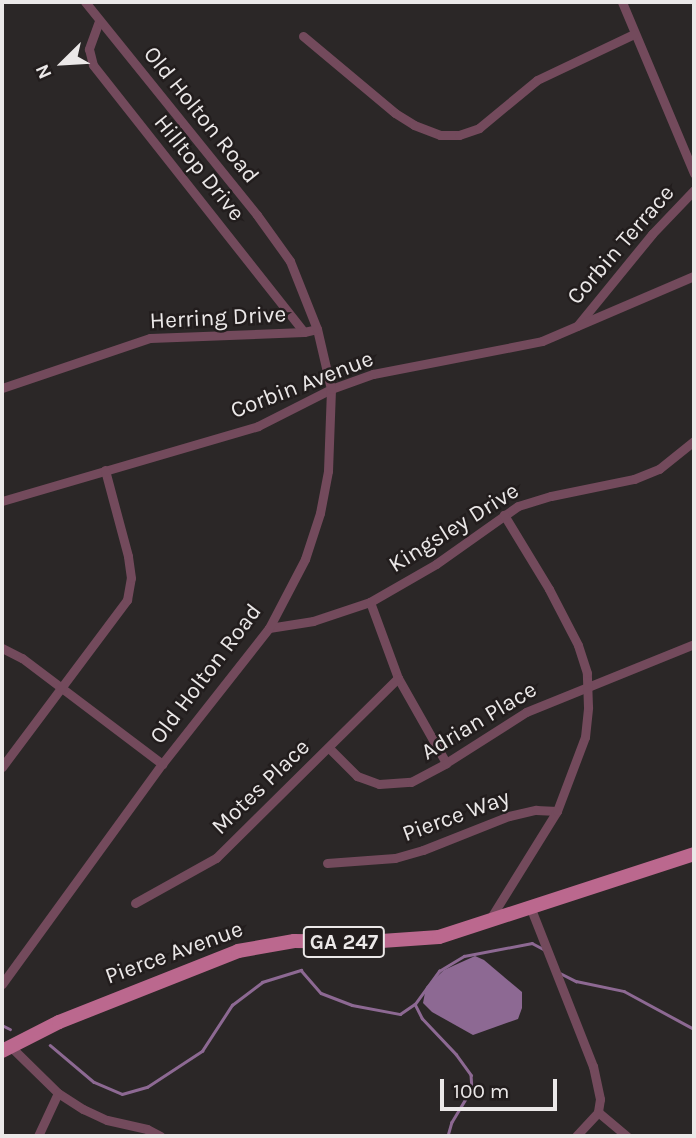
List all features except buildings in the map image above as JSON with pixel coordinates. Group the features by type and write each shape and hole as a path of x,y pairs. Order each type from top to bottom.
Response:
{"main road":[{"name":"Pierce Avenue","path":"6,1049 59,1022 238,951 294,941 409,941 479,926 694,854"}],"street":[{"name":"Old Holton Road","path":"2,984 162,764 269,628 305,559 320,513 328,471 331,389 317,329 300,281 276,240 85,2"},
{"path":"622,2 694,173"},
{"name":"Hilltop Drive","path":"99,20 89,49 93,65 304,332"},
{"path":"303,36 414,125 440,135 459,135 479,128 537,80 634,34"},
{"name":"Corbin Terrace","path":"577,326 652,234 694,190"},
{"name":"Corbin Avenue","path":"2,501 258,426 331,389 373,374 542,341 694,276"},
{"name":"Herring Drive","path":"2,388 150,338 304,332 317,329"},
{"name":"Kingsley Drive","path":"269,628 313,621 370,602 436,564 504,514 530,501 644,476 674,458 694,441"},
{"path":"2,767 118,614 130,586 128,556 105,470"},
{"path":"479,926 495,914 557,811 585,737 587,673 568,624 504,514"},
{"path":"370,602 398,678 446,763"},
{"name":"Adrian Place","path":"328,748 357,776 379,784 411,782 526,712 694,644"},
{"path":"2,648 22,658 162,764"},
{"name":"Motes Place","path":"135,903 216,858 398,678"},
{"name":"Pierce Way","path":"327,863 395,858 423,850 509,816 536,810 557,811"},
{"path":"531,909 593,1066 600,1099 598,1112 576,1136"},
{"path":"6,1049 58,1093 107,1120 146,1129 160,1136"},
{"path":"38,1136 58,1093"},
{"path":"598,1112 627,1136"}],"shaded area":[{"path":"475,956 484,960 522,992 522,1008 518,1019 473,1035 432,1012 423,1003 426,987 444,970"}],"waterway":[{"path":"50,1045 94,1082 122,1094 147,1087 202,1051 232,1005 262,982 301,970 321,993 352,1005 400,1014 415,1004 439,971 464,956 532,943 545,950"},
{"path":"560,973 576,981 624,991 694,1029"},
{"path":"415,1004 422,1018 456,1054 471,1075 472,1089 452,1122 448,1136"},
{"path":"2,1025 10,1029"}]}
